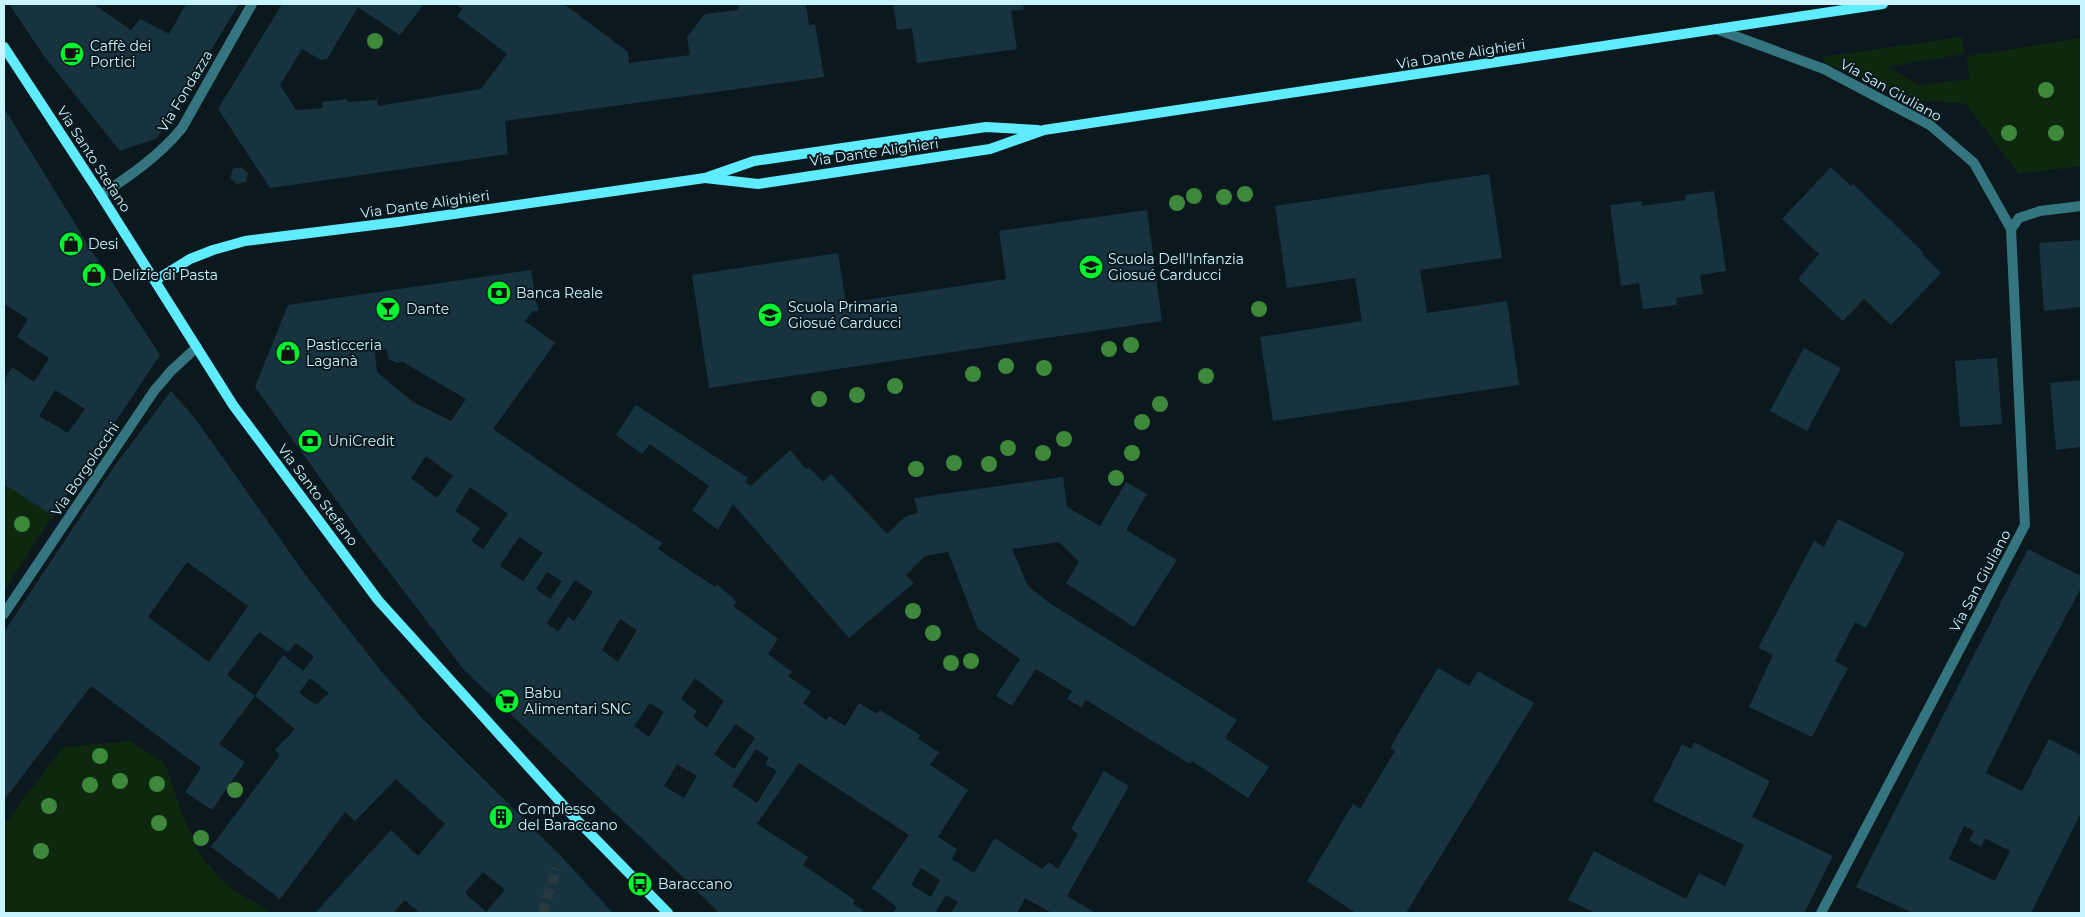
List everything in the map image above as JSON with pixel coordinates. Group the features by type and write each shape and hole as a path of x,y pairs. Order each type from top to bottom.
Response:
{"street":[{"name":"Via Fondazza","path":"101,195 135,172 167,146 182,128 252,4"},
{"name":"Via Dante Alighieri","path":"705,178 758,184 990,149 1044,130 1883,4"},
{"name":"Via San Giuliano","path":"1716,29 1824,69 1930,125 1974,163 2011,228 2026,525 1820,913"},
{"name":"Via Santo Stefano","path":"4,47 156,280 233,405 378,600 573,816 668,913"},
{"name":"Via Dante Alighieri","path":"156,280 190,259 245,241 398,222 705,178 754,161 986,127 1044,130"},
{"path":"2011,228 2019,218 2040,211 2081,206"},
{"name":"Via Borgolocchi","path":"4,614 154,391 171,371 197,347"}],"green space":[{"path":"1962,37 1964,54 1887,67 1920,85 1969,79 1967,56 2081,38 2081,166 2019,174 1966,104 1905,99 1824,62 1822,57"},
{"path":"4,484 53,516 4,590"},
{"path":"131,741 165,764 182,813 201,857 229,887 269,913 4,913 4,825 63,747"}],"building":[{"path":"9,4 96,4 131,30 140,19 169,34 186,4 239,4 157,138 120,151 44,56"},
{"path":"282,4 424,4 400,35 358,7 327,59 321,60 302,49 280,85 296,110 323,108 322,102 347,99 347,102 377,100 378,106 481,89 507,54 457,16 462,9 455,4 564,4 628,52 629,63 690,55 687,37 705,14 738,10 738,4 806,4 809,25 815,24 824,77 505,121 508,154 270,188 218,109"},
{"path":"893,4 1023,4 1024,9 1011,11 1017,49 917,63 912,28 897,30"},
{"path":"4,108 91,250 160,355 53,516 4,484 4,380 12,367 34,382 49,358 17,337 28,319 4,304","holes":["55,390 85,409 68,433 39,416"]},
{"path":"241,167 248,173 246,182 237,184 230,178 233,169"},
{"path":"1831,167 1851,186 1853,184 1923,252 1922,254 1941,273 1891,325 1864,299 1843,321 1798,279 1819,254 1782,219"},
{"path":"1489,174 1502,258 1420,270 1427,313 1507,301 1519,385 1273,421 1260,337 1362,321 1355,278 1287,288 1275,206"},
{"path":"1714,191 1726,271 1700,275 1703,294 1676,298 1677,305 1643,309 1639,283 1621,286 1610,205 1642,201 1642,206 1686,200 1685,195"},
{"path":"1147,210 1162,321 709,388 692,275 838,253 846,303 1006,279 999,231"},
{"path":"2081,240 2081,307 2044,311 2039,243"},
{"path":"531,270 539,310 532,312 525,321 555,343 493,429 662,543 658,549 715,587 717,584 737,602 733,606 778,639 768,654 792,672 788,676 811,692 803,703 826,720 829,716 845,726 859,703 877,714 880,710 920,735 918,739 939,752 930,765 968,790 938,837 957,849 952,859 974,873 995,838 1042,869 1049,862 1058,869 1078,834 1071,829 1104,771 1129,786 1067,896 1094,912 1052,913 1025,898 1017,913 951,913 958,902 946,895 935,913 893,913 897,907 872,888 909,835 799,763 757,824 808,857 803,865 855,900 853,904 863,910 861,913 719,913 464,670 364,539 255,387 288,305","holes":["386,349 389,359 397,363 403,362 466,399 451,421 413,402 377,372 375,352","426,456 453,476 437,498 411,478","470,487 508,514 483,549 471,541 480,528 455,511","519,537 543,553 523,581 500,566","547,572 562,581 550,599 536,589","575,580 593,592 574,621 568,617 558,632 547,623","620,619 637,630 618,662 602,650","695,678 724,701 707,728 693,717 697,711 681,699","650,703 664,712 649,737 634,726","736,724 755,738 734,769 714,754","756,749 769,758 765,764 777,771 757,803 732,786","677,764 697,776 684,798 664,786","921,868 940,880 931,897 911,885"]},
{"path":"1804,348 1841,368 1807,431 1770,411"},
{"path":"1997,358 2002,424 1960,427 1955,361"},
{"path":"2081,380 2081,447 2056,450 2050,383"},
{"path":"171,391 197,421 307,577 382,672 422,718 560,855 613,913 420,913 405,900 393,913 315,913 391,830 418,856 445,824 396,779 355,821 345,812 280,899 211,847 280,755 275,750 295,729 255,696 219,744 245,762 212,810 185,792 201,768 91,686 4,800 4,632 113,468","holes":["187,562 248,606 209,662 148,617","259,632 288,652 296,643 314,657 303,671 283,655 255,696 227,675","310,678 329,693 316,705 299,693","483,872 505,890 486,912 465,893"]},
{"path":"636,405 748,478 745,482 751,486 790,450 806,469 809,467 823,482 831,474 887,534 906,516 918,513 914,498 1063,477 1067,507 1100,526 1126,482 1147,494 1126,530 1177,560 1134,627 1066,583 1079,562 1059,542 1012,549 1028,586 1051,604 1237,720 1225,738 1269,767 1248,798 1192,761 1190,764 1086,700 1081,707 1067,699 1072,691 1036,669 1012,706 996,696 1020,659 978,629 948,552 925,556 906,575 914,583 849,638 733,504 718,530 692,510 709,486 650,444 642,454 616,435"},
{"path":"1838,519 1905,553 1866,628 1855,622 1835,661 1848,668 1812,737 1749,707 1773,655 1758,648 1814,541 1824,547"},
{"path":"2028,549 2081,576 2081,588 2027,689 1986,773 2022,791 2049,739 2081,755 2081,813 2031,913 1913,913 1856,887","holes":["1964,826 1974,831 1969,840 1981,847 1985,838 2010,851 1995,881 1949,859"]},
{"path":"1438,668 1469,686 1478,671 1534,703 1406,913 1356,913 1307,881 1353,804 1360,809 1395,751 1390,748"},
{"path":"1694,742 1770,781 1752,817 1833,856 1804,913 1596,913 1568,900 1594,851 1686,899 1699,873 1725,886 1744,845 1653,801 1682,744 1691,749"}],"tunnel":[{"path":"543,913 556,868"}],"place":[{"name":"Caffè dei Portici","path":"72,54"},
{"name":"Desi","path":"71,244"},
{"name":"Scuola Dell'Infanzia Giosué Carducci","path":"1091,267"},
{"name":"Delizie di Pasta","path":"94,275"},
{"name":"Banca Reale","path":"499,293"},
{"name":"Dante","path":"388,309"},
{"name":"Scuola Primaria Giosué Carducci","path":"770,315"},
{"name":"Pasticceria Laganà","path":"288,353"},
{"name":"UniCredit","path":"310,441"},
{"name":"Babu Alimentari SNC","path":"507,701"},
{"name":"Complesso del Baraccano","path":"501,817"},
{"name":"Baraccano","path":"640,884"}]}
